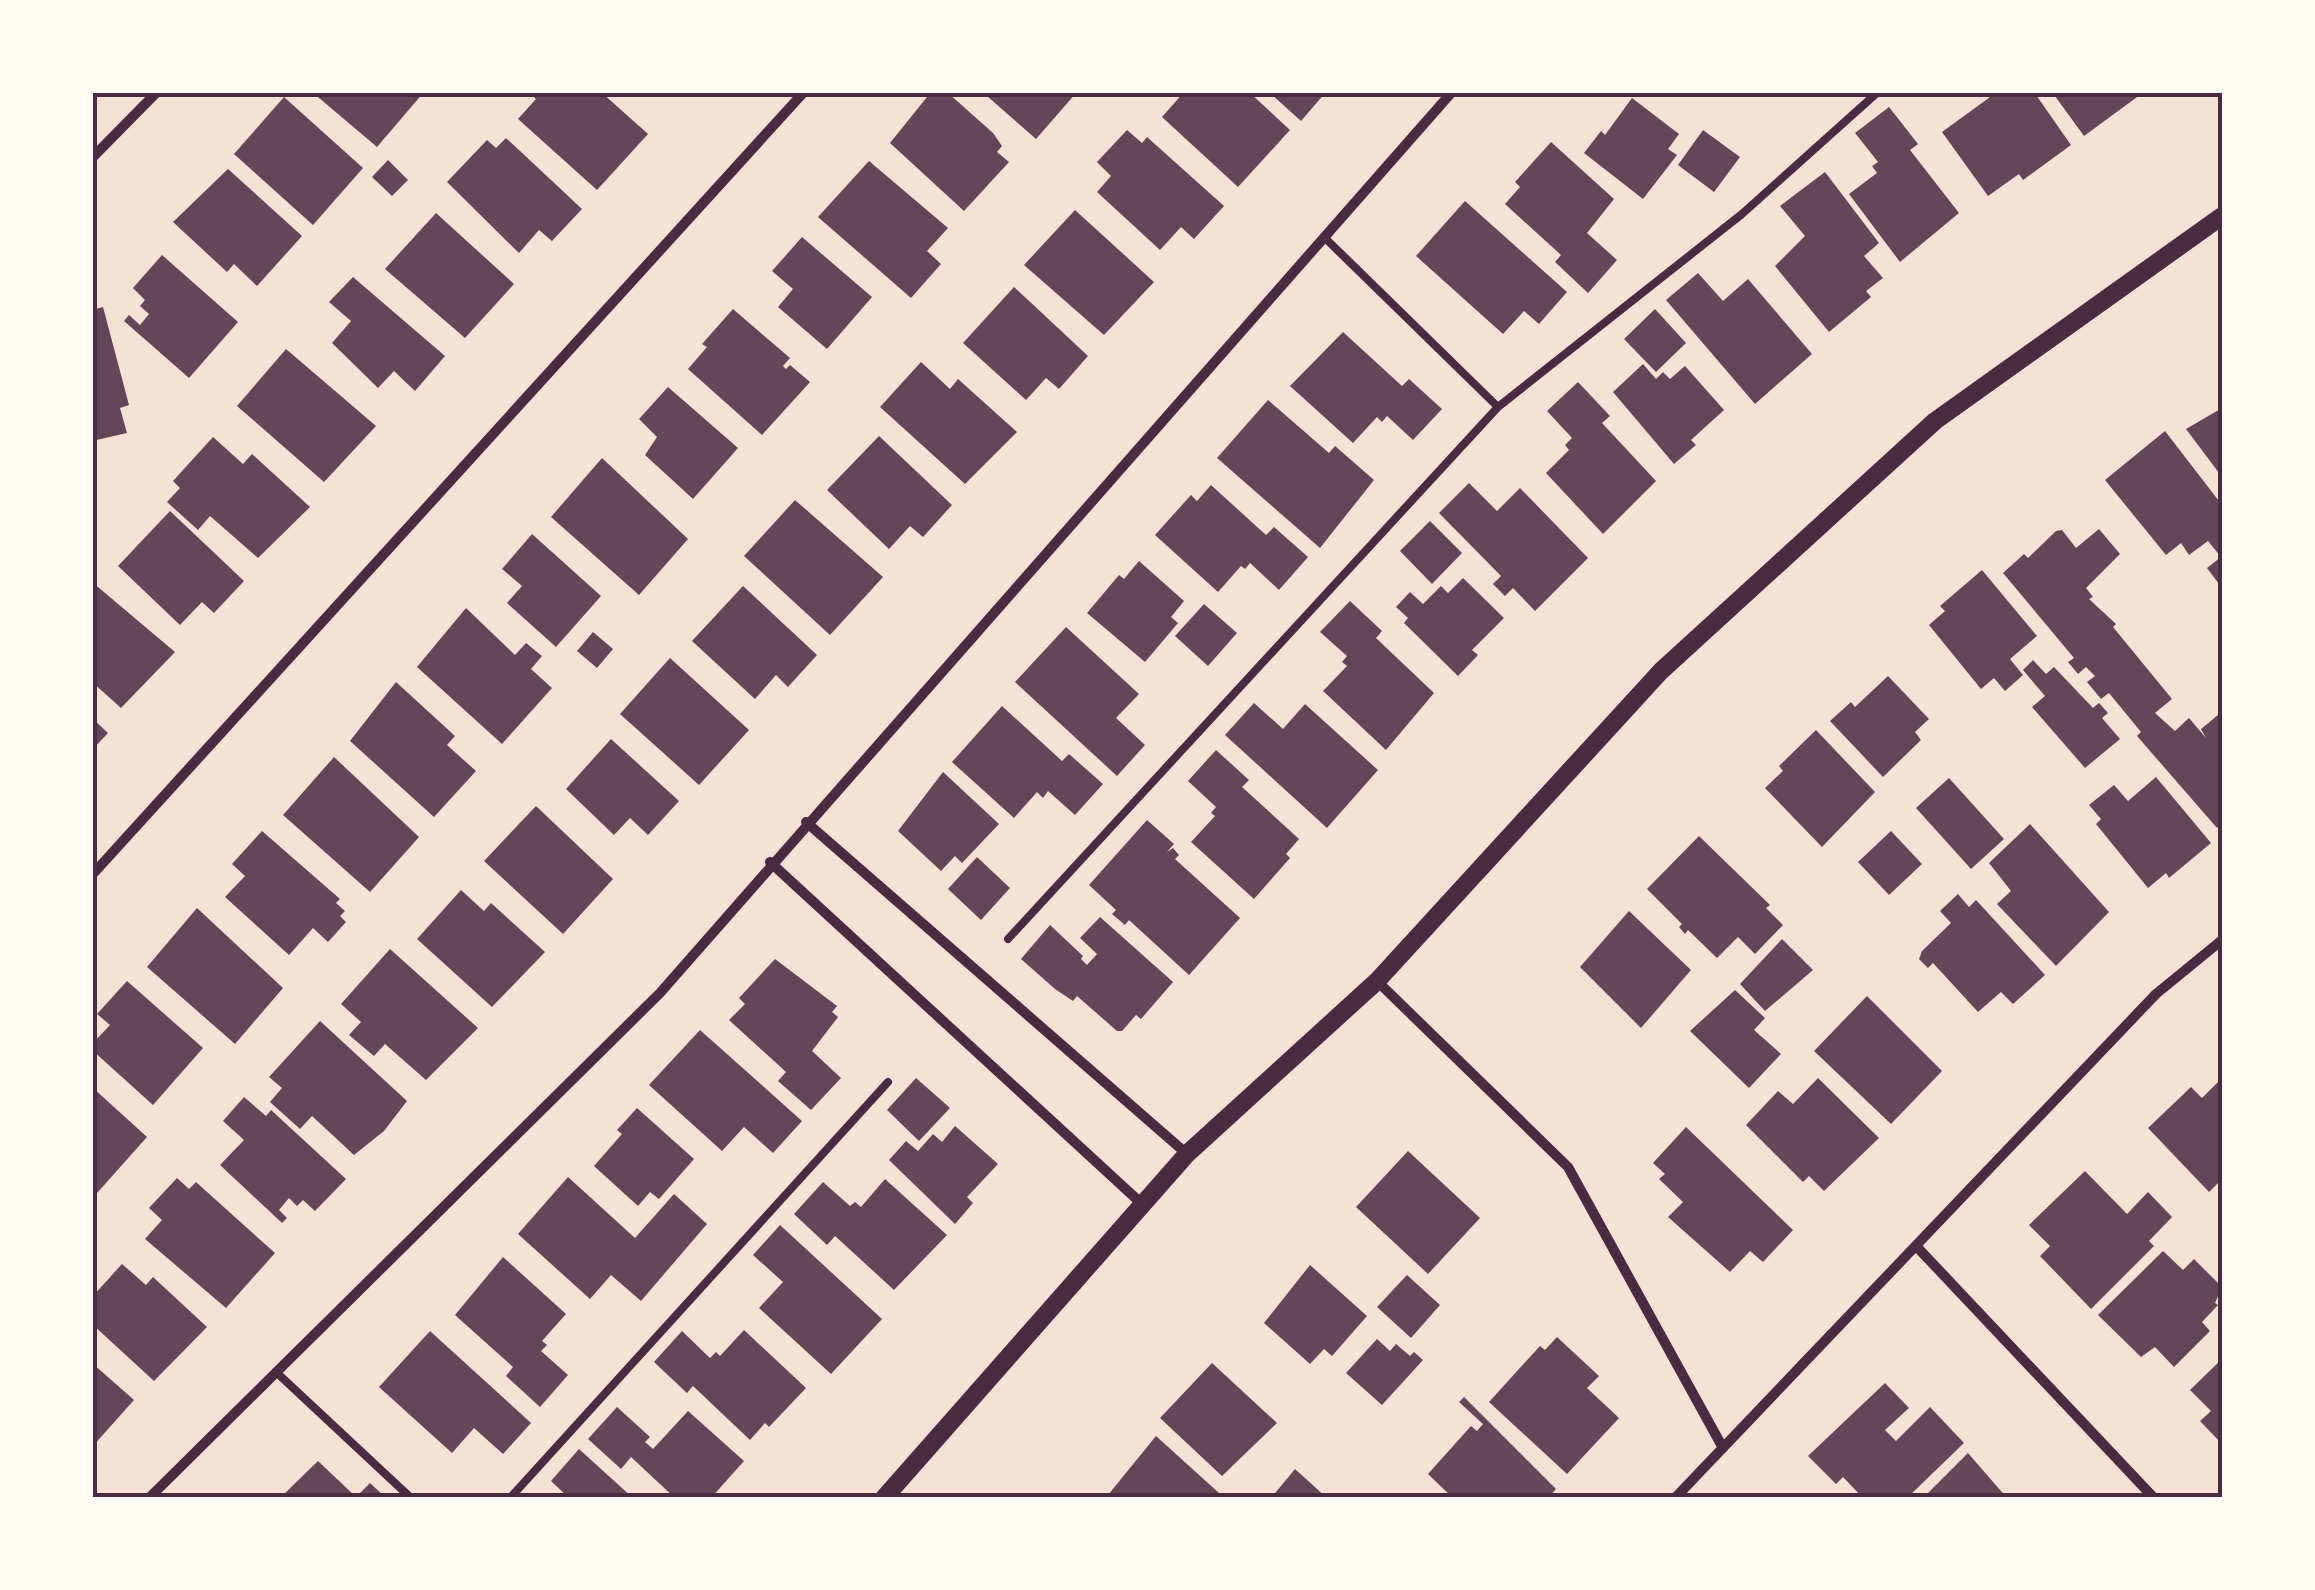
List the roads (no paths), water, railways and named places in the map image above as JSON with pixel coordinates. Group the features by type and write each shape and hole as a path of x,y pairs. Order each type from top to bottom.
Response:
{"street":[{"path":"92,158 156,92"},
{"path":"92,875 804,92"},
{"path":"149,1498 660,992 770,862 1452,92"},
{"path":"884,1498 1187,1154 1376,981 1660,671 1920,434 2222,216"},
{"path":"806,822 1187,1154"},
{"path":"770,862 1142,1204"},
{"path":"1675,1498 2156,994 2222,940"},
{"path":"1376,981 1568,1167 1723,1448"},
{"path":"1916,1246 2154,1498"}],"lane":[{"path":"1008,939 1498,407 1742,214 1878,92"},
{"path":"1324,237 1498,407"},
{"path":"510,1498 888,1082"},
{"path":"276,1372 411,1498"}]}
